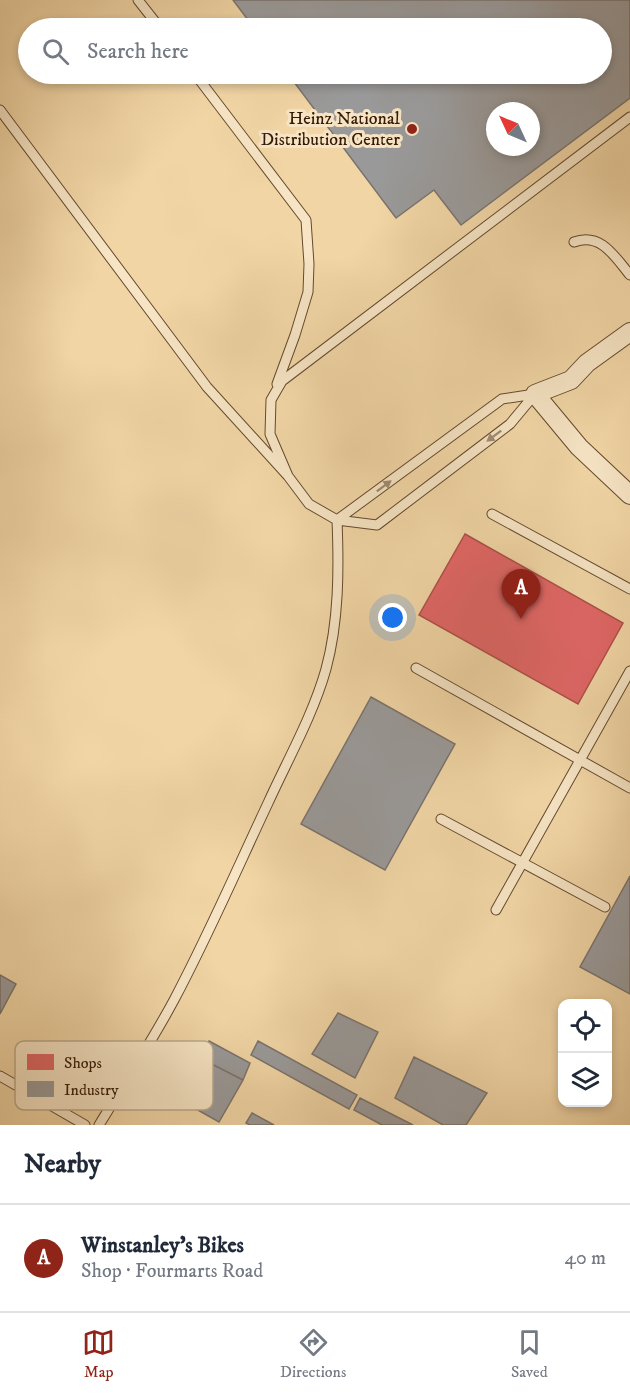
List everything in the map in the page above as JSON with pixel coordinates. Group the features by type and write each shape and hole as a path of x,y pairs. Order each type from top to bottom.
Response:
{"street":[{"path":"630,332 587,363 570,380 535,394 579,447 630,495"}],"lane":[{"path":"138,0 152,18"},
{"path":"203,84 306,220 308,292 271,400 270,434 288,476"},
{"path":"0,110 207,387 288,476 309,504 337,520 377,525 510,424 535,394"},
{"path":"271,400 282,381 630,117"},
{"path":"574,242 584,238 601,243 630,275"},
{"path":"337,520 502,399 535,394"},
{"path":"492,514 630,589"},
{"path":"149,1041 173,1001 238,866 311,707 325,671 332,643 337,603 337,520"},
{"path":"416,668 630,788"},
{"path":"496,910 630,671"},
{"path":"441,819 605,907"},
{"path":"0,1076 15,1085"},
{"path":"60,1110 86,1125"},
{"path":"99,1125 108,1110"}],"building: Shops":[{"path":"465,534 623,623 578,704 419,615"}],"building: Industry":[{"name":"Heinz National Distribution Center","path":"233,0 630,0 630,98 461,225 434,190 396,218 296,84 612,84 612,18 246,18"},
{"path":"371,697 455,744 385,870 301,824"},
{"path":"630,876 630,994 580,967"},
{"path":"0,975 16,984 0,1014"},
{"path":"338,1013 378,1032 355,1078 312,1054"},
{"path":"258,1041 357,1095 349,1109 251,1055"},
{"path":"213,1043 250,1063 243,1080 213,1065"},
{"path":"414,1057 487,1093 466,1125 443,1125 395,1098"},
{"path":"213,1065 243,1080 219,1122 198,1110 213,1110"},
{"path":"360,1098 413,1125 382,1125 354,1110"},
{"path":"252,1113 274,1125 246,1123"}],"place":[{"name":"Heinz National Distribution Center","path":"412,129"},
{"name":"Winstanley's Bikes","path":"521,619"}]}
